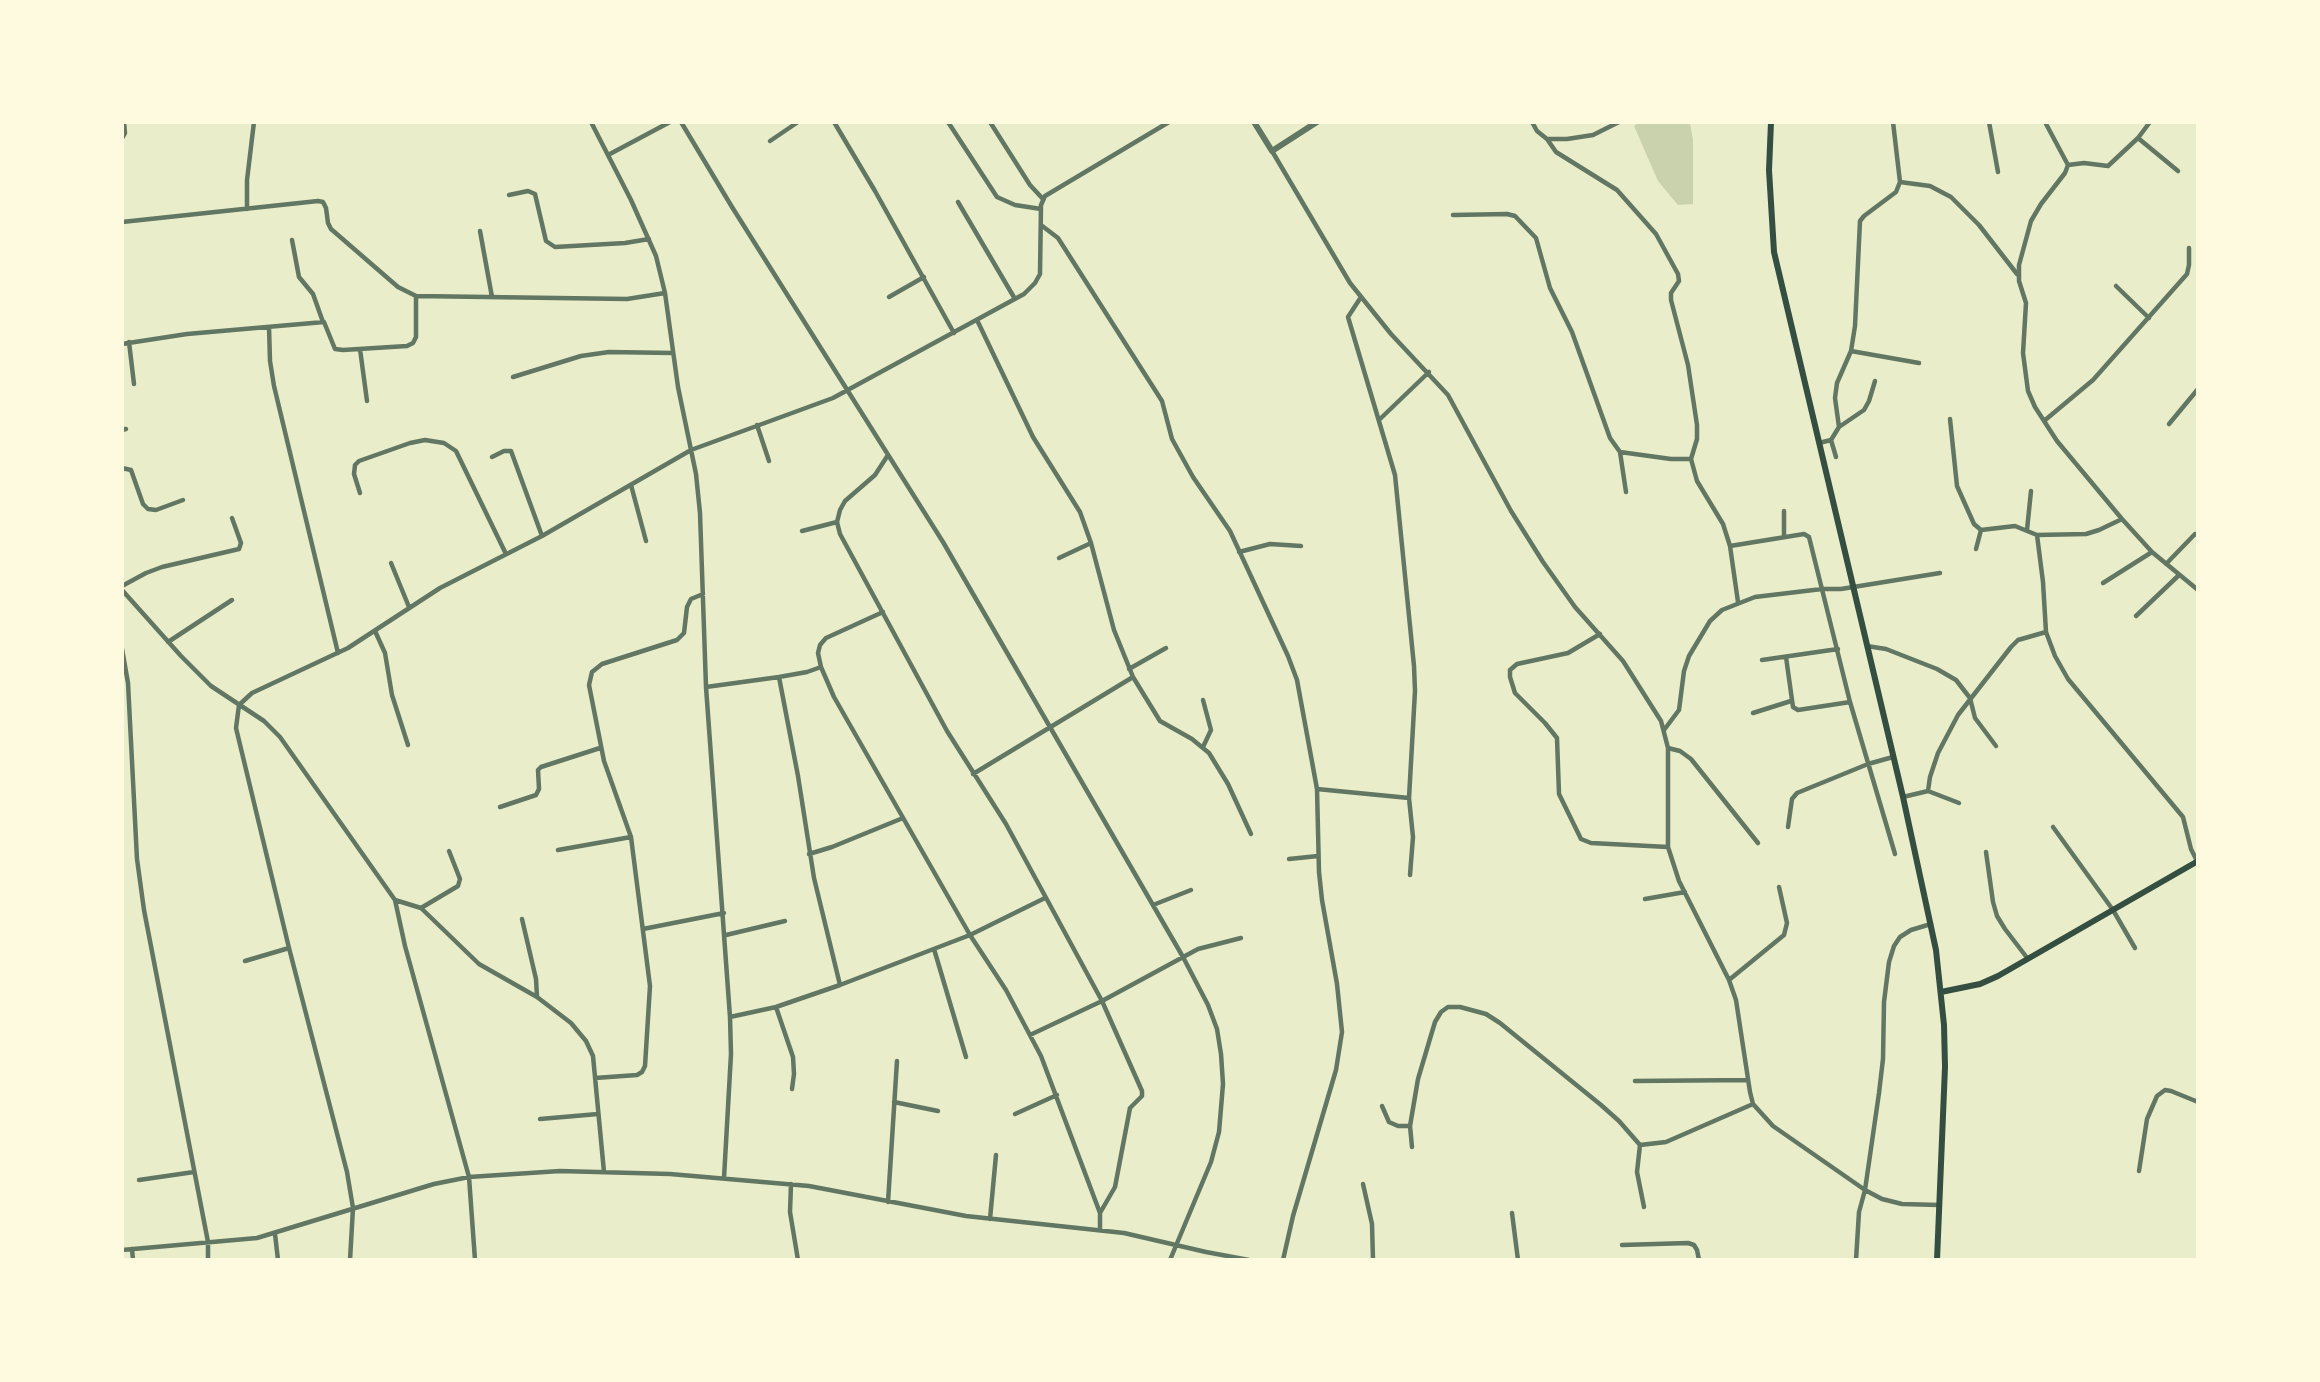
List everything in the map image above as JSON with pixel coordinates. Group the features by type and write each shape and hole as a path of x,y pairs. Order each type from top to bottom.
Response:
{"main road":[{"path":"1771,122 1769,170 1774,252 1903,797 1931,924 1941,992 1945,1067 1937,1259"},
{"path":"1941,992 1980,984 2029,960 2197,861"}],"street":[{"path":"122,138 125,133 124,122"},
{"path":"247,209 247,180 254,122"},
{"path":"591,122 656,256 700,513 706,687 730,1017 731,1054 724,1178"},
{"path":"608,155 670,122"},
{"path":"681,122 732,208 950,554 1183,957 1208,1006 1217,1028 1221,1054 1223,1084 1219,1132 1211,1161 1170,1259"},
{"path":"770,141 798,122"},
{"path":"834,122 954,332"},
{"path":"948,122 997,197 1015,205 1041,209"},
{"path":"990,122 1030,185 1043,199"},
{"path":"350,1259 353,1208 339,1137 289,948 236,728 239,705 262,687 338,653 409,607 542,536 691,450 806,409 849,390 1015,299 1030,288 1040,274 1043,199 1054,189 1169,122"},
{"path":"1254,122 1361,298 1391,334 1442,386 1543,562 1575,607 1623,661 1653,708 1664,730 1668,748 1668,847 1685,892 1729,980 1738,1012 1753,1104 1773,1126 1865,1190 1882,1199 1902,1204 1939,1205"},
{"path":"1272,151 1317,122"},
{"path":"1532,122 1536,131 1547,139 1556,152 1617,190 1656,234 1678,274 1679,281 1671,293 1671,300 1688,365 1697,425 1697,439 1691,459 1697,481 1723,524 1730,546 1738,602"},
{"path":"1547,139 1593,135 1619,122"},
{"path":"1839,427 1835,398 1837,383 1851,351 1855,326 1860,221 1896,192 1900,182 1893,122"},
{"path":"1989,122 1998,172"},
{"path":"2017,274 2031,221 2065,173 2068,164 2045,122"},
{"path":"2068,164 2108,166 2138,138 2150,122"},
{"path":"2138,138 2178,171"},
{"path":"1900,182 1930,186 1951,197 1979,225 2017,274 2026,303 2023,353 2025,376 2035,407 2057,441 2122,519 2152,552 2197,590"},
{"path":"509,195 528,191 535,194 546,242 555,247 649,239"},
{"path":"122,222 318,201 323,202 331,229 398,286 416,296 627,299 664,293"},
{"path":"958,202 1015,299"},
{"path":"1453,215 1515,216 1536,238 1550,288 1572,332 1601,415 1620,452 1626,492"},
{"path":"1041,225 1058,238 1162,401 1172,439 1193,477 1230,531 1293,666 1317,789 1322,900 1338,984 1342,1032 1336,1070 1283,1259"},
{"path":"480,231 492,297"},
{"path":"292,240 294,262 299,277 313,294 335,349 343,351 407,346 413,343 416,337 416,296"},
{"path":"2045,421 2093,380 2186,274 2189,248"},
{"path":"889,297 924,277"},
{"path":"2116,286 2149,318"},
{"path":"1361,298 1348,317 1390,453 1400,505 1413,654 1415,691 1409,798 1413,837 1410,875"},
{"path":"977,320 1033,437 1075,500 1091,543 1114,630 1133,677 1160,721 1203,747 1217,765 1251,834"},
{"path":"122,344 187,334 324,322"},
{"path":"269,327 274,386 338,653"},
{"path":"129,342 134,384"},
{"path":"360,349 367,401"},
{"path":"1851,351 1919,363"},
{"path":"513,377 581,356 609,352 673,353"},
{"path":"1380,419 1429,373"},
{"path":"1819,443 1831,440 1839,427 1864,410 1870,401 1875,381"},
{"path":"2169,424 2197,389"},
{"path":"1950,419 1956,486 1973,524 1981,530 2015,526 2037,535 2086,534 2122,519"},
{"path":"757,425 769,461"},
{"path":"360,493 354,474 359,461 410,443 425,440 444,443 456,451 506,555"},
{"path":"1831,440 1836,457"},
{"path":"492,457 504,451 511,452 542,536"},
{"path":"1620,452 1691,459"},
{"path":"888,455 875,475 845,501 837,522 840,534 947,731 1006,824 1102,1001 1142,1091 1142,1096 1130,1108 1115,1187 1100,1213"},
{"path":"122,468 131,470 143,503 148,509 156,510 183,500"},
{"path":"631,485 646,541"},
{"path":"2027,530 2031,491"},
{"path":"1784,511 1784,537"},
{"path":"232,518 241,543 239,549 162,567 146,573 122,588 168,642 211,686 264,720 281,737 395,900 470,1177 475,1259"},
{"path":"802,531 837,522"},
{"path":"1976,549 1981,530"},
{"path":"2166,564 2197,533"},
{"path":"1730,546 1804,534 1809,537 1850,702 1895,854"},
{"path":"2037,535 2046,632 2055,656 2068,679 2183,817 2197,861"},
{"path":"1059,558 1091,543"},
{"path":"1239,552 1270,544 1301,546"},
{"path":"2103,583 2152,552"},
{"path":"391,563 409,607"},
{"path":"1664,730 1679,710 1684,671 1697,640 1710,621 1722,610 1755,597 1841,589 1940,573"},
{"path":"2136,616 2178,576"},
{"path":"595,1078 637,1075 642,1072 645,1066 650,986 631,837 600,748 589,685 593,672 602,664 677,640 684,633 687,607 691,599 703,594"},
{"path":"168,642 232,600"},
{"path":"883,612 826,638 818,653 821,667 834,697 1030,1035 1057,1095 1100,1213 1100,1229"},
{"path":"375,631 384,653 392,695 408,745"},
{"path":"1928,791 1938,753 1970,698 2018,640 2046,632"},
{"path":"1600,634 1567,653 1517,664 1510,670 1515,694 1557,738 1559,794 1581,839 1591,843 1668,847"},
{"path":"1866,646 1886,649 1937,669 1956,680 1970,698 1975,718 1996,746"},
{"path":"1129,669 1166,648"},
{"path":"122,649 128,683 137,859 144,910 208,1241 208,1259"},
{"path":"1762,660 1838,649"},
{"path":"1786,657 1793,708 1798,710 1850,702"},
{"path":"706,687 779,677 821,667"},
{"path":"779,677 807,827 809,854 840,985"},
{"path":"973,774 1133,677"},
{"path":"1203,700 1212,730 1203,747"},
{"path":"1753,713 1791,701"},
{"path":"122,728 130,726"},
{"path":"500,807 536,795 539,789 538,770 541,767 600,748"},
{"path":"1668,748 1680,751 1691,759 1758,843"},
{"path":"1788,827 1792,799 1797,793 1868,764 1893,757"},
{"path":"1317,789 1409,798"},
{"path":"1903,797 1928,791 1959,803"},
{"path":"809,854 903,818"},
{"path":"2053,827 2113,910 2135,948"},
{"path":"558,850 631,837"},
{"path":"421,908 458,886 460,879 449,851"},
{"path":"1986,852 1997,916 2029,960"},
{"path":"1289,859 1318,856"},
{"path":"1729,980 1784,935 1787,923 1779,887"},
{"path":"1153,905 1191,890"},
{"path":"1644,899 1685,892"},
{"path":"730,1017 776,1007 840,985 970,935 1045,898"},
{"path":"395,900 421,908 478,964 537,997 571,1023 586,1041 593,1056 604,1172"},
{"path":"643,929 724,913"},
{"path":"522,919 536,979 537,997"},
{"path":"726,935 785,920"},
{"path":"1856,1259 1859,1212 1865,1190 1883,1059 1884,1002 1889,962 1900,937 1911,930 1931,924"},
{"path":"1030,1035 1102,1001 1183,957 1208,946 1241,938"},
{"path":"245,961 289,948"},
{"path":"934,948 966,1057"},
{"path":"776,1007 793,1056 792,1089"},
{"path":"1412,1147 1410,1126 1418,1079 1435,1022 1448,1007 1460,1007 1486,1014 1500,1023 1619,1121 1640,1145 1637,1172 1644,1206"},
{"path":"888,1202 897,1061"},
{"path":"1635,1081 1748,1080"},
{"path":"2139,1171 2147,1119 2157,1096 2165,1090 2197,1102"},
{"path":"1015,1114 1057,1095"},
{"path":"894,1102 938,1111"},
{"path":"1640,1145 1666,1142 1753,1104"},
{"path":"1382,1106 1388,1122 1398,1126 1410,1126"},
{"path":"540,1119 598,1114"},
{"path":"990,1219 996,1155"},
{"path":"139,1180 194,1172"},
{"path":"122,1250 257,1238 434,1184 470,1177 604,1172 791,1184 947,1213 1100,1229 1249,1259"},
{"path":"791,1184 790,1212 798,1259"},
{"path":"1363,1184 1373,1224 1373,1259"},
{"path":"1512,1213 1518,1259"},
{"path":"275,1234 278,1259"},
{"path":"1622,1245 1688,1243 1698,1250 1699,1259"},
{"path":"132,1249 133,1259"}],"green space":[{"path":"1639,123 1690,123 1693,140 1693,204 1678,205 1658,181 1634,126"}]}
